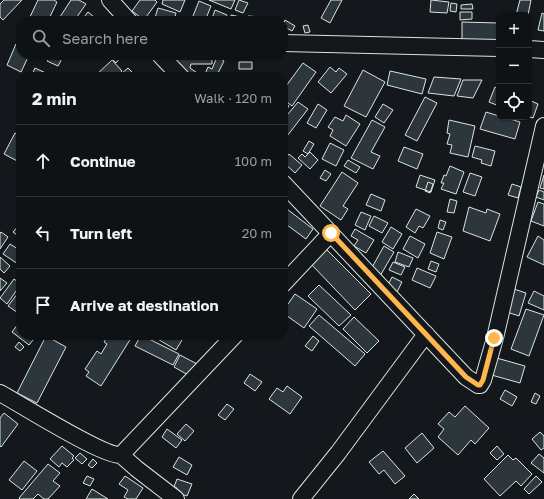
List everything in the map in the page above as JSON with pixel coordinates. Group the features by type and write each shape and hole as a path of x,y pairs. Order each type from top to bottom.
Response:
{"street":[{"path":"110,0 124,16"},
{"path":"288,43 496,48"},
{"path":"532,49 544,50"},
{"path":"165,60 176,72"},
{"path":"288,188 466,377 480,385 483,380 494,338 544,126"},
{"path":"288,279 331,233"},
{"path":"300,499 338,453 426,334"},
{"path":"0,393 98,448 117,456 121,455 230,340"},
{"path":"121,455 176,499"}],"building":[{"path":"4,0 22,0 3,20 0,17 0,4"},
{"path":"38,0 54,0 57,2 50,16 30,16"},
{"path":"71,0 79,0 86,4 78,16 61,16"},
{"path":"140,0 155,0 157,2 147,16 139,16 132,11"},
{"path":"163,0 185,0 180,12 162,4"},
{"path":"209,0 235,0 231,9"},
{"path":"239,0 248,3 243,13 235,10"},
{"path":"331,0 342,0 330,23 321,18"},
{"path":"431,0 449,2 447,13 430,12"},
{"path":"520,0 531,0 529,12 517,12"},
{"path":"199,1 211,6 207,16 193,16"},
{"path":"451,3 457,4 456,12 450,11"},
{"path":"472,4 473,9 461,9 461,5"},
{"path":"158,8 176,13 175,16 156,16"},
{"path":"215,10 227,15 227,16 213,16"},
{"path":"88,12 93,16 85,16"},
{"path":"460,12 472,12 472,19 460,20"},
{"path":"542,13 544,14 544,31 538,30"},
{"path":"288,22 295,26 292,31 288,29"},
{"path":"462,22 496,23 496,42 462,41"},
{"path":"308,25 310,32 305,33 303,26"},
{"path":"16,44 16,60 27,60 21,72 7,65"},
{"path":"48,60 61,60 58,66"},
{"path":"112,60 122,71 121,72 99,72"},
{"path":"177,60 212,60 212,64 191,64 190,68 196,72 183,72 175,65"},
{"path":"216,60 224,61 218,72 206,72 208,67 212,69"},
{"path":"239,62 252,62 252,69 239,69"},
{"path":"303,63 316,72 292,106 288,103 288,83"},
{"path":"330,67 336,72 339,68 347,74 331,93 318,82"},
{"path":"35,68 44,72 33,72"},
{"path":"128,68 132,72 123,72"},
{"path":"363,70 385,82 366,117 344,106"},
{"path":"390,71 426,79 422,94 387,85"},
{"path":"434,77 461,79 454,96 428,93"},
{"path":"463,80 482,80 473,98 457,96"},
{"path":"495,87 496,105 489,102"},
{"path":"425,97 437,103 417,141 405,135"},
{"path":"532,101 538,104 532,118"},
{"path":"298,102 308,109 288,135 288,114"},
{"path":"318,104 327,110 316,128 307,123"},
{"path":"383,104 393,110 384,123 375,117"},
{"path":"486,112 496,115 496,120 514,120 520,122 515,139 480,129"},
{"path":"346,115 360,124 346,146 330,136 333,130 328,127 335,117 343,121"},
{"path":"372,120 385,127 371,152 380,156 373,169 351,158"},
{"path":"449,120 475,126 468,157 450,153 452,145 447,144 450,134 447,133"},
{"path":"15,133 16,134 16,160 4,154"},
{"path":"309,141 314,144 308,154 303,151"},
{"path":"330,143 344,150 336,166 322,159"},
{"path":"475,146 495,151 491,166 481,163 482,160 472,157"},
{"path":"404,147 423,154 417,169 398,161"},
{"path":"310,152 318,160 310,169 298,158 302,154 305,157"},
{"path":"289,154 302,165 295,173 288,167"},
{"path":"348,160 360,167 356,173 344,166"},
{"path":"450,166 464,172 456,194 441,189 444,183 441,183 444,175 446,176"},
{"path":"325,170 331,174 326,181 320,178"},
{"path":"342,172 358,183 343,206 348,209 341,220 320,206"},
{"path":"470,173 482,177 475,196 463,192"},
{"path":"420,175 435,180 431,192 416,187"},
{"path":"544,175 544,189 540,188"},
{"path":"428,182 433,184 430,193 425,191"},
{"path":"512,184 521,187 518,198 508,195"},
{"path":"539,190 544,192 544,200 536,197"},
{"path":"371,194 385,200 381,211 366,205"},
{"path":"450,199 457,201 454,213 447,212"},
{"path":"538,202 544,204 544,226 531,221"},
{"path":"469,207 486,213 487,209 500,214 490,241 463,231"},
{"path":"416,209 430,216 423,228 419,226 415,233 406,227"},
{"path":"288,210 313,229 306,239 288,226"},
{"path":"361,212 371,216 365,230 355,225"},
{"path":"374,216 388,223 382,233 369,226"},
{"path":"440,220 446,222 443,230 438,228"},
{"path":"391,227 402,234 393,249 382,242"},
{"path":"355,229 374,240 366,253 354,246 358,240 351,236"},
{"path":"1,232 8,237 0,249 0,233"},
{"path":"437,232 452,237 444,259 430,253"},
{"path":"410,236 425,244 418,258 403,249"},
{"path":"538,236 544,240 544,265 527,257"},
{"path":"10,244 16,248 16,263 3,254"},
{"path":"384,246 394,252 380,276 370,271"},
{"path":"326,249 371,294 355,310 311,264"},
{"path":"398,252 413,258 409,267 395,262"},
{"path":"0,257 10,266 4,273 0,269"},
{"path":"431,261 439,264 436,272 428,269"},
{"path":"393,262 405,267 401,275 389,270"},
{"path":"417,268 436,276 430,288 412,280"},
{"path":"392,277 402,282 396,294 386,289"},
{"path":"0,278 7,283 0,291"},
{"path":"14,279 16,280 16,291 7,304 0,298"},
{"path":"319,285 351,315 339,326 308,296"},
{"path":"514,289 526,293 519,316 507,312"},
{"path":"534,291 544,296 544,310 528,303"},
{"path":"295,294 317,309 304,328 288,317 288,304"},
{"path":"16,296 16,312 8,306"},
{"path":"526,309 544,315 529,356 511,349"},
{"path":"319,315 365,354 355,366 309,326"},
{"path":"354,317 379,341 367,353 343,329"},
{"path":"16,327 16,335 12,332"},
{"path":"313,336 319,341 312,351 305,346"},
{"path":"22,340 33,340 29,345"},
{"path":"44,340 53,340 66,347 37,403 17,393"},
{"path":"105,340 130,340 101,386 86,376 89,372 85,369 97,351 101,354 107,344 104,342"},
{"path":"138,340 151,340 179,354 173,365 135,346"},
{"path":"159,340 182,340 176,350"},
{"path":"19,342 24,347 20,351 15,347"},
{"path":"180,355 197,364 190,376 174,367"},
{"path":"493,357 525,366 520,383 488,374"},
{"path":"250,374 262,382 255,391 244,383"},
{"path":"287,386 302,397 290,414 269,399 277,388 283,392"},
{"path":"505,390 517,397 512,406 500,399"},
{"path":"535,393 540,396 536,404 531,402"},
{"path":"227,404 234,409 225,420 218,415"},
{"path":"465,406 489,428 475,444 471,440 458,455 438,437 444,429 438,424 449,412 455,417"},
{"path":"4,413 18,424 1,447 0,418"},
{"path":"186,424 194,431 185,441 177,434"},
{"path":"167,429 182,440 176,448 162,437"},
{"path":"540,432 544,436 544,448 541,450 532,439"},
{"path":"422,433 434,448 417,463 405,448"},
{"path":"62,446 74,456 72,458 74,460 67,467 62,463 59,467 50,459"},
{"path":"497,446 504,454 497,460 490,453"},
{"path":"383,451 405,476 395,484 384,470 379,474 369,462"},
{"path":"80,453 87,459 82,464 75,458"},
{"path":"539,454 544,458 544,473 531,463"},
{"path":"508,455 513,460 516,458 532,474 521,486 516,481 500,496 484,479"},
{"path":"179,457 192,465 187,475 173,467"},
{"path":"93,459 97,463 92,468 88,465"},
{"path":"24,461 37,471 22,490 9,480"},
{"path":"48,464 60,473 53,481 60,486 48,499 44,499 38,494 33,499 20,499 19,498"},
{"path":"87,476 94,479 90,486 83,483"},
{"path":"125,476 143,488 136,499 128,499 124,497 128,490 119,484"},
{"path":"536,476 542,482 529,494 524,489"},
{"path":"177,479 192,484 187,496 176,492 177,488 174,487"},
{"path":"92,489 108,499 86,499"},
{"path":"414,494 419,499 409,499"}],"route":[{"path":"331,233 466,377 478,385 480,385 483,380 494,338"}]}
